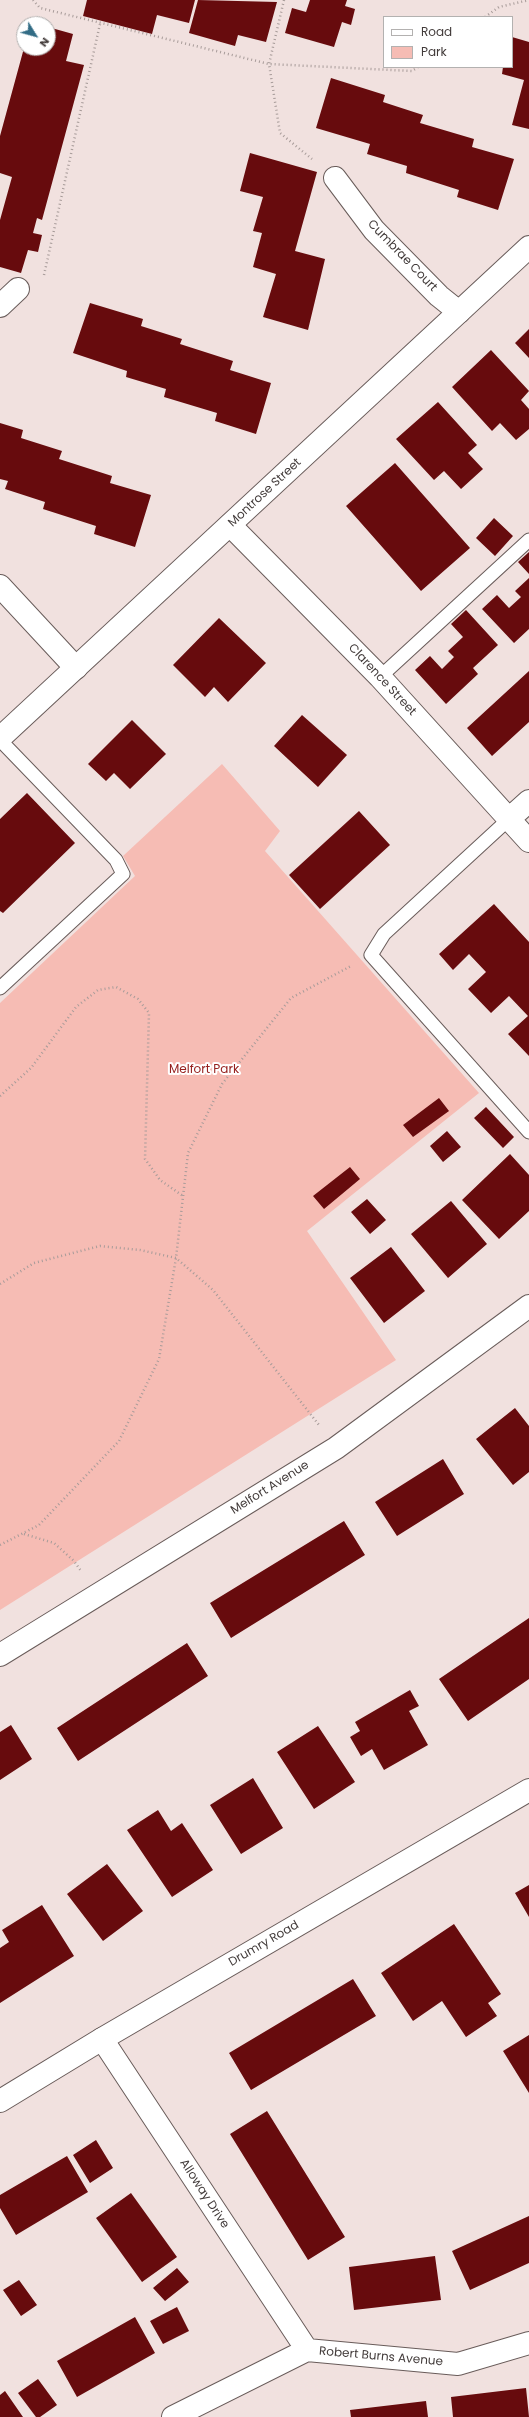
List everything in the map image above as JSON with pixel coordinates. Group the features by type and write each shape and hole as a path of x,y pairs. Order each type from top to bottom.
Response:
{"street":[{"name":"Cumbrae Court","path":"335,178 374,230 439,296 459,312"},
{"name":"Montrose Street","path":"0,739 529,247"},
{"path":"0,306 18,289"},
{"name":"Clarence Street","path":"230,525 380,677 529,841"},
{"path":"0,586 76,668"},
{"path":"509,819 529,801"},
{"name":"Melfort Avenue","path":"0,1655 336,1448 529,1306"},
{"name":"Drumry Road","path":"0,2101 102,2039 529,1790"},
{"name":"Alloway Drive","path":"102,2039 307,2350"},
{"name":"Robert Burns Avenue","path":"173,2417 307,2350 458,2364 529,2343"}],"lane":[{"path":"380,677 529,540"},
{"path":"0,739 116,860 123,874 0,988"},
{"path":"509,819 384,934 370,955 529,1132"}],"path":[{"path":"33,0 40,8 100,24 269,64 412,71 416,68"},
{"path":"284,0 269,64 280,133 335,178"},
{"path":"486,16 499,7 529,0"},
{"path":"18,289 44,276 100,24"},
{"path":"0,1546 39,1525 119,1441 159,1359 176,1258 188,1153 222,1084 291,998 370,955"},
{"path":"0,1096 31,1068 76,1007 98,990 116,987 138,999 149,1013 145,1158 160,1180 183,1196"},
{"path":"0,1284 34,1263 100,1246 140,1250 176,1258 213,1290 336,1448"},
{"path":"23,1534 54,1543 74,1561 96,1596"}],"green space":[{"name":"Melfort Park","path":"222,764 280,831 265,851 479,1093 307,1231 396,1360 0,1610 0,1003 135,876 123,856"}],"building":[{"path":"87,0 195,0 189,23 157,15 152,34 83,16"},
{"path":"198,0 277,2 266,42 238,35 235,46 189,33"},
{"path":"310,0 347,0 345,6 355,9 351,25 342,22 334,47 285,33 292,8 306,12"},
{"path":"56,29 73,34 66,61 84,65 42,220 37,218 33,233 42,235 38,252 28,250 21,273 0,267 0,220 12,177 0,173 0,136 22,56 56,56"},
{"path":"513,37 529,42 529,129 512,125 524,80 502,74 503,68 513,68"},
{"path":"331,78 385,95 383,102 423,115 420,123 474,139 472,147 514,159 498,210 457,197 459,190 406,173 407,166 367,154 370,144 316,128"},
{"path":"250,153 317,172 295,251 325,259 308,330 263,317 276,274 253,267 262,233 253,231 263,197 240,191"},
{"path":"90,303 143,319 141,326 182,339 180,344 233,361 230,370 271,383 256,434 215,421 217,413 164,397 166,389 126,377 127,371 73,353"},
{"path":"529,329 529,358 515,343"},
{"path":"491,350 529,391 521,400 529,409 529,429 516,440 500,423 492,431 452,387"},
{"path":"438,402 477,445 468,453 483,469 461,489 444,471 434,480 396,439"},
{"path":"0,423 23,430 21,438 62,451 59,459 112,476 110,483 151,495 135,547 94,534 96,526 43,509 45,502 5,489 8,481 0,479"},
{"path":"395,463 470,548 421,591 346,506"},
{"path":"494,518 513,536 495,556 476,538"},
{"path":"529,552 529,574 518,562"},
{"path":"529,578 529,629 514,643 482,609 497,595 509,608 521,597 515,591"},
{"path":"466,610 498,645 473,668 478,674 446,704 415,670 430,656 442,669 454,657 448,651 463,637 451,624"},
{"path":"219,618 266,663 228,702 214,687 205,697 173,665"},
{"path":"529,671 529,722 492,756 467,728"},
{"path":"302,715 347,755 318,787 274,746"},
{"path":"132,720 166,754 130,789 114,773 106,781 88,764"},
{"path":"27,793 75,843 3,913 0,911 0,819"},
{"path":"359,811 390,845 320,909 289,875"},
{"path":"494,904 529,942 529,1056 508,1034 528,1016 509,996 491,1013 468,989 486,972 469,954 453,970 439,954"},
{"path":"439,1098 449,1111 413,1137 403,1125"},
{"path":"486,1107 514,1137 503,1148 474,1118"},
{"path":"447,1131 461,1147 443,1162 430,1146"},
{"path":"510,1154 529,1175 529,1211 499,1239 462,1200"},
{"path":"350,1167 360,1179 324,1209 313,1196"},
{"path":"367,1199 386,1220 370,1234 351,1212"},
{"path":"451,1201 487,1244 448,1278 411,1234"},
{"path":"391,1247 425,1291 384,1323 350,1278"},
{"path":"515,1408 529,1426 529,1472 513,1485 476,1439"},
{"path":"443,1459 464,1494 397,1536 375,1502"},
{"path":"344,1521 365,1555 231,1638 210,1603"},
{"path":"529,1618 529,1679 468,1721 439,1679"},
{"path":"187,1643 208,1676 78,1761 57,1728"},
{"path":"410,1690 419,1706 409,1711 428,1745 384,1770 372,1749 361,1756 350,1737 360,1731 355,1722"},
{"path":"11,1725 32,1759 0,1780 0,1732"},
{"path":"318,1726 355,1782 314,1809 277,1752"},
{"path":"253,1778 283,1828 241,1854 210,1805"},
{"path":"158,1810 171,1831 182,1823 213,1870 172,1897 127,1830"},
{"path":"107,1864 143,1911 103,1941 67,1894"},
{"path":"529,1885 529,1917 515,1893"},
{"path":"42,1905 74,1956 0,2003 0,1948 9,1942 2,1930"},
{"path":"454,1924 501,1994 488,2003 497,2016 466,2037 442,2001 413,2021 381,1973"},
{"path":"353,1979 376,2016 251,2090 229,2053"},
{"path":"529,2035 529,2093 503,2051"},
{"path":"267,2111 345,2237 308,2260 230,2134"},
{"path":"96,2140 113,2168 90,2183 73,2155"},
{"path":"67,2156 88,2192 16,2235 0,2208 0,2195"},
{"path":"131,2193 177,2257 142,2282 96,2218"},
{"path":"529,2216 529,2263 470,2290 452,2251"},
{"path":"435,2256 441,2300 354,2310 349,2267"},
{"path":"177,2268 189,2282 165,2301 153,2288"},
{"path":"19,2280 37,2305 21,2316 3,2290"},
{"path":"177,2307 189,2331 163,2344 150,2321"},
{"path":"135,2317 155,2353 77,2397 57,2361"},
{"path":"38,2379 57,2405 40,2417 36,2417 18,2393"},
{"path":"526,2388 529,2417 453,2417 451,2397"},
{"path":"5,2391 23,2417 0,2417 0,2395"},
{"path":"426,2401 428,2417 351,2417 350,2410"}]}
